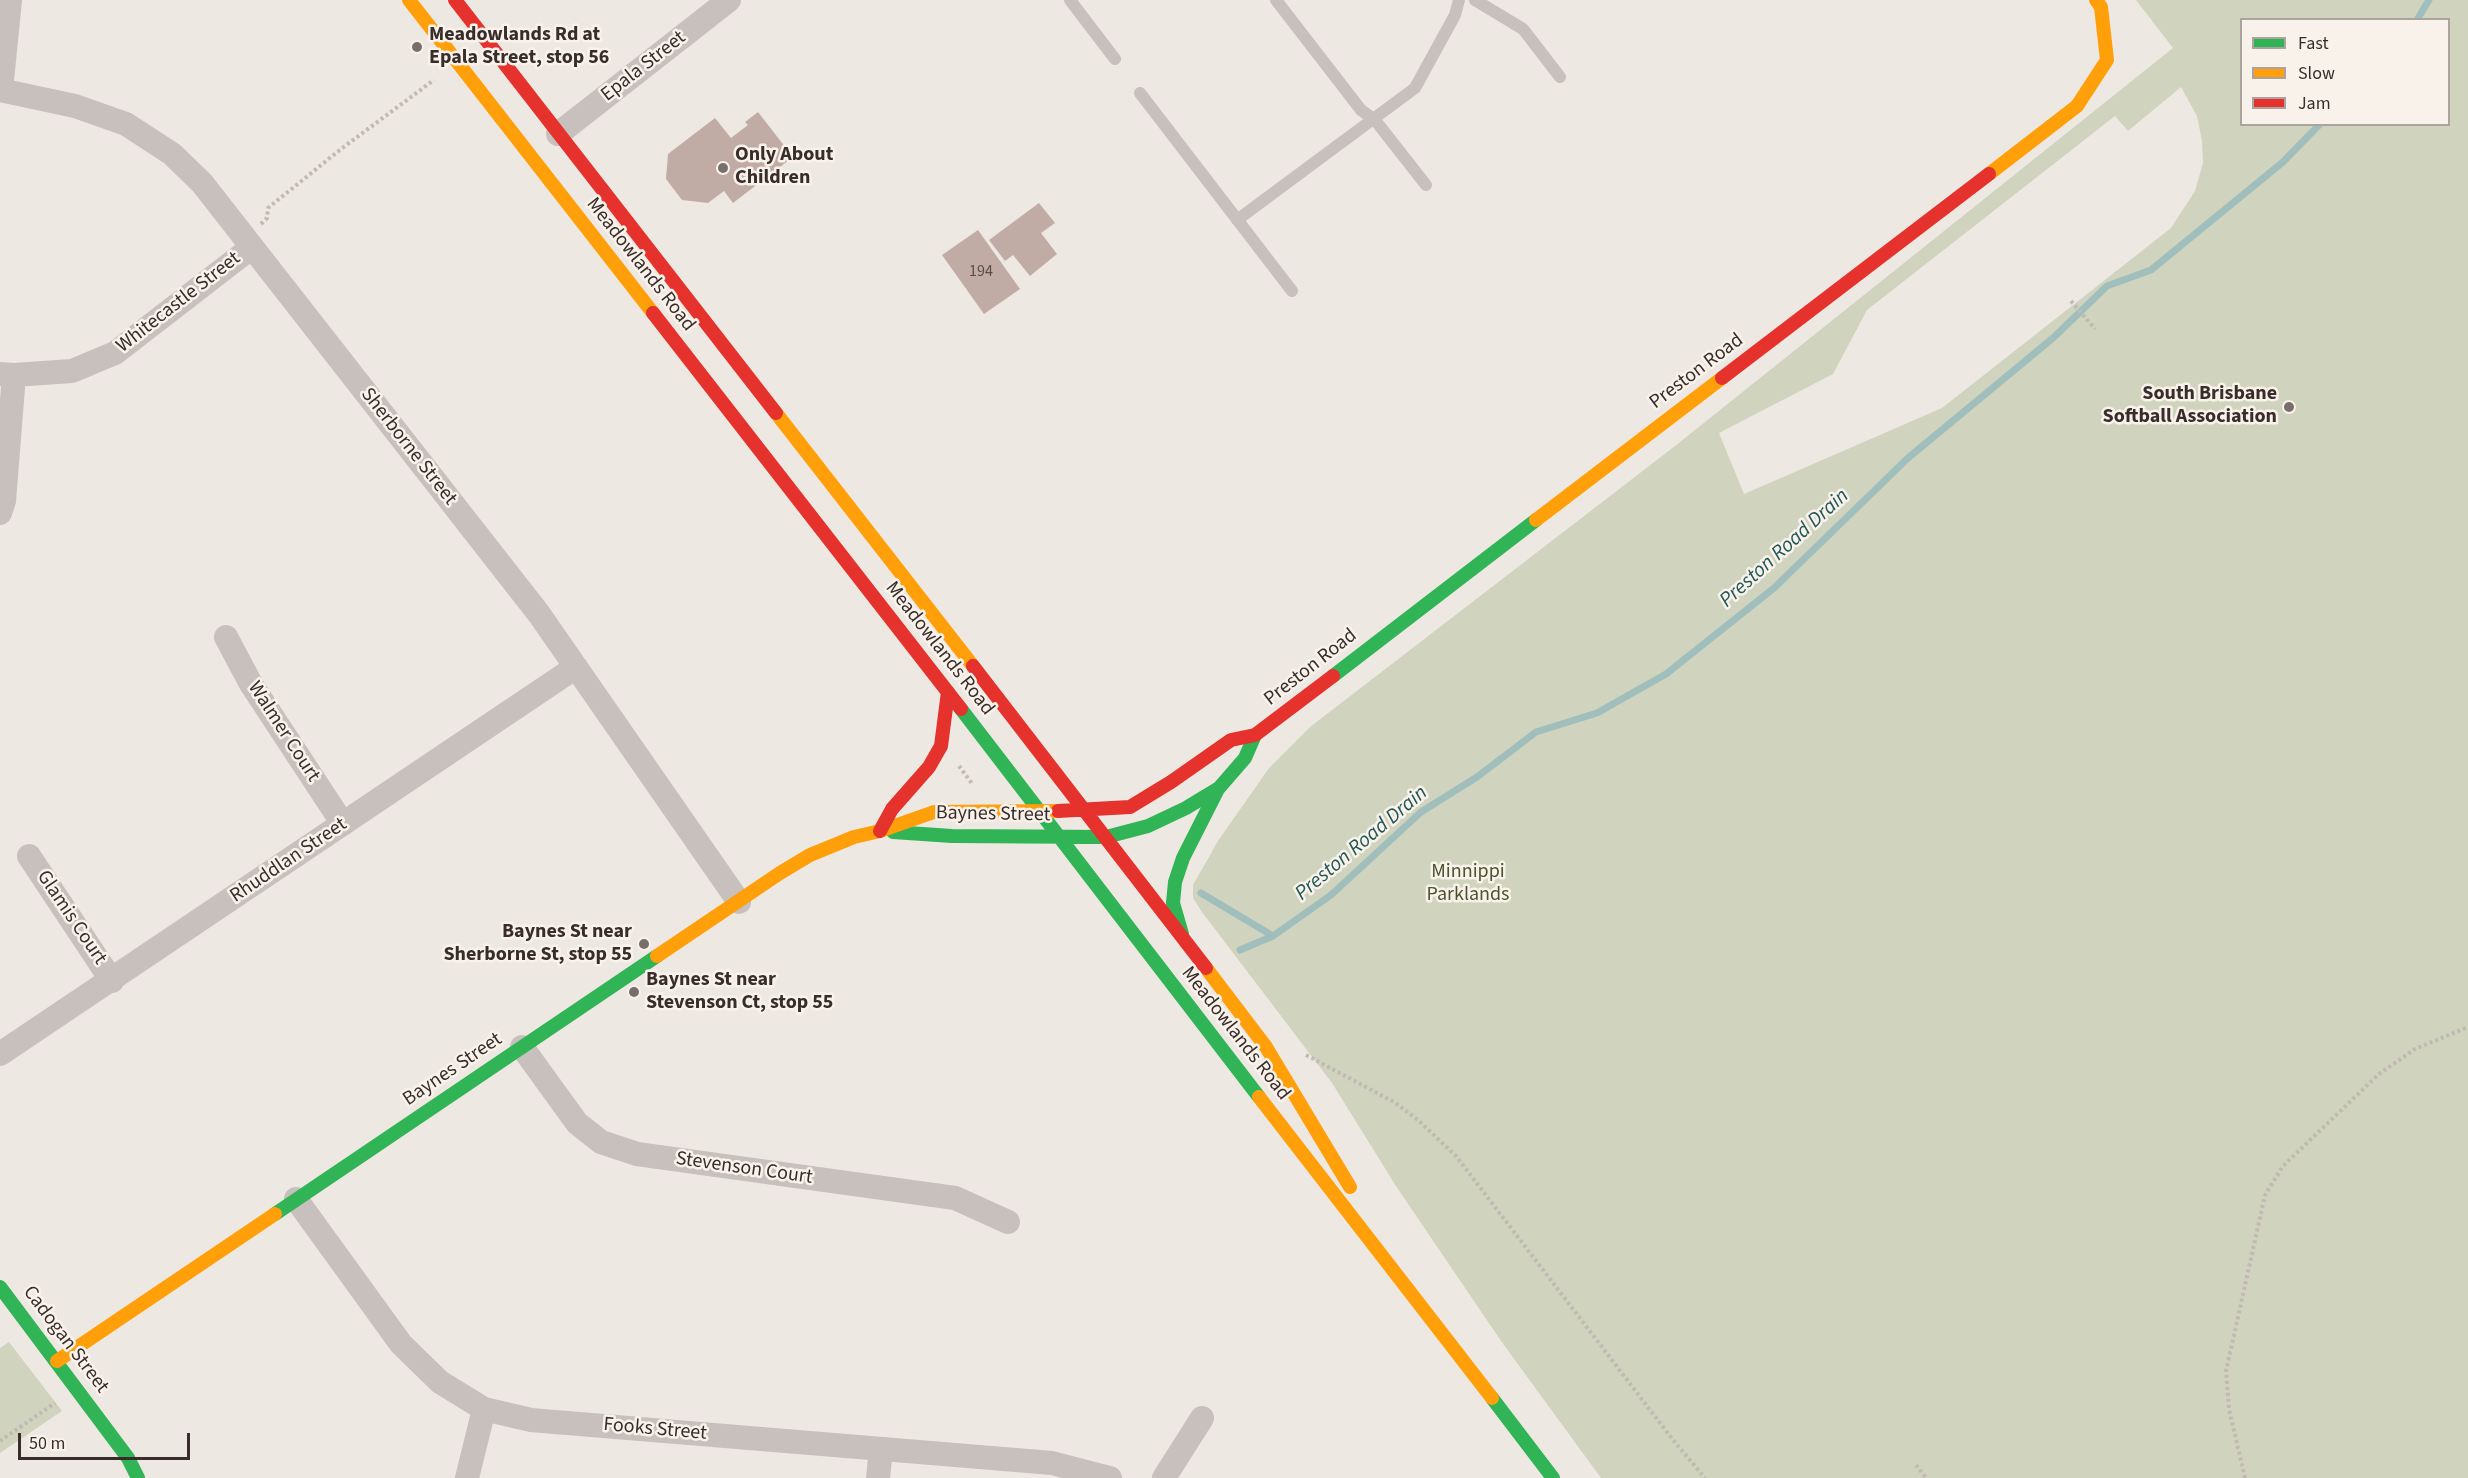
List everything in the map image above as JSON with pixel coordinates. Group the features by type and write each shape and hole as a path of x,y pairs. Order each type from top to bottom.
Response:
{"street":[{"path":"1,90 10,0"},
{"name":"Meadowlands Road","path":"409,0 948,692 1553,1478"},
{"name":"Meadowlands Road","path":"454,0 1106,837 1266,1047 1433,1324"},
{"name":"Epala Street","path":"558,134 729,0"},
{"name":"Preston Road","path":"1085,811 1130,807 1231,740 1255,735 2077,106 2107,60 2099,4"},
{"name":"Sherborne Street","path":"1,90 75,106 126,124 172,154 202,183 539,614 739,902"},
{"name":"Whitecastle Street","path":"7,375 72,370 115,353 249,243"},
{"path":"0,513 4,501 7,375"},
{"name":"Walmer Court","path":"226,637 251,684 343,824"},
{"name":"Rhuddlan Street","path":"0,1054 112,981 576,667"},
{"path":"880,831 892,809 929,767 941,746 948,692"},
{"name":"Preston Road","path":"1106,837 1158,822 1219,788 1245,758 1255,735"},
{"path":"1184,940 1173,903 1175,882 1183,858 1219,788"},
{"name":"Baynes Street","path":"57,1361 810,855 854,837 880,831 934,812 1085,811"},
{"name":"Baynes Street","path":"880,831 952,836 1106,837"},
{"name":"Glamis Court","path":"29,856 112,981"},
{"name":"Stevenson Court","path":"522,1047 577,1123 601,1142 637,1154 955,1198 1008,1222"},
{"name":"Fooks Street","path":"296,1199 401,1344 440,1382 484,1409 531,1420 1052,1463 1110,1478"},
{"name":"Cadogan Street","path":"0,1287 78,1388 128,1458 138,1478"},
{"path":"467,1478 484,1409"},
{"path":"1164,1478 1202,1418"},
{"path":"878,1478 881,1449"}],"lane":[{"path":"1070,0 1114,58"},
{"path":"1276,0 1361,110 1375,120 1426,185"},
{"path":"1237,220 1375,120 1415,88 1455,15 1459,0"},
{"path":"1475,0 1523,30 1560,77"},
{"path":"1140,93 1292,291"}],"path":[{"path":"249,243 267,218 268,208 341,149 434,80"},
{"path":"2071,301 2095,329"},
{"path":"955,761 976,790"},
{"path":"2246,1478 2229,1409 2226,1371 2265,1195 2283,1166 2379,1074 2415,1049 2468,1027"},
{"path":"1306,1055 1402,1108 1441,1141 1469,1173 1664,1429 1705,1478"},
{"path":"1469,1173 1474,1169"},
{"path":"1512,1230 1517,1225"},
{"path":"0,1441 78,1388"},
{"path":"1664,1429 1670,1425"},
{"path":"1917,1465 1926,1478"}],"green space":[{"name":"Minnippi Parklands","path":"2136,0 2468,0 2468,1478 1601,1478 1501,1341 1396,1186 1332,1083 1202,912 1193,898 1193,885 1218,841 1269,768 1310,727 1675,446 2173,48","holes":["2181,87 2197,116 2203,163 2195,191 2171,228 1942,408 1744,494 1719,433 1833,374 1867,310 2115,116 2128,131"]},
{"path":"9,1342 62,1411 0,1453 0,1348"}],"building":[{"name":"Only About Children","path":"758,112 793,157 733,203 724,191 708,203 682,200 666,179 668,154 715,118 731,138 748,125 745,122"},
{"path":"1039,203 1055,223 1041,233 1057,254 1030,276 1013,255 1005,261 989,240"},
{"path":"978,230 1020,289 984,314 942,255"}],"waterway":[{"name":"Preston Road Drain","path":"2418,18 2429,0"},
{"name":"Preston Road Drain","path":"1240,950 1273,936 1331,895 1421,812 1477,777 1536,732 1597,713 1666,674 1774,588 1908,458 2053,338 2107,286 2151,270 2283,162 2318,126"},
{"path":"1201,893 1273,936"}],"traffic: fast":[{"path":"1333,676 1536,520"},
{"path":"961,709 1259,1097"},
{"path":"893,832 952,836 1106,837 1148,826 1186,808 1219,788 1245,758 1255,735"},
{"path":"1182,934 1173,903 1175,882 1183,858 1218,789"},
{"path":"275,1214 657,956"},
{"path":"0,1287 128,1458 138,1478"},
{"path":"1492,1398 1553,1478"}],"traffic: slow":[{"path":"409,0 653,313"},
{"path":"1989,174 2077,106 2107,60 2101,7 2096,0"},
{"path":"1536,520 1722,378"},
{"path":"776,413 973,666"},
{"path":"657,956 780,873 810,855 854,837 880,831 934,812 1058,811"},
{"path":"1206,968 1266,1047 1350,1187"},
{"path":"1259,1097 1492,1398"},
{"path":"57,1361 275,1214"}],"traffic: jam":[{"path":"455,0 776,413"},
{"path":"1722,378 1989,174"},
{"path":"653,313 961,709"},
{"path":"973,666 1206,968"},
{"path":"1058,811 1130,807 1171,782 1231,740 1255,735 1333,676"},
{"path":"880,831 892,809 929,767 941,746 948,692"}],"place":[{"name":"Meadowlands Rd at Epala Street, stop 56","path":"417,47"},
{"name":"Only About Children","path":"723,168"},
{"name":"South Brisbane Softball Association","path":"2289,407"},
{"name":"Baynes St near Sherborne St, stop 55","path":"644,944"},
{"name":"Baynes St near Stevenson Ct, stop 55","path":"634,992"}]}
